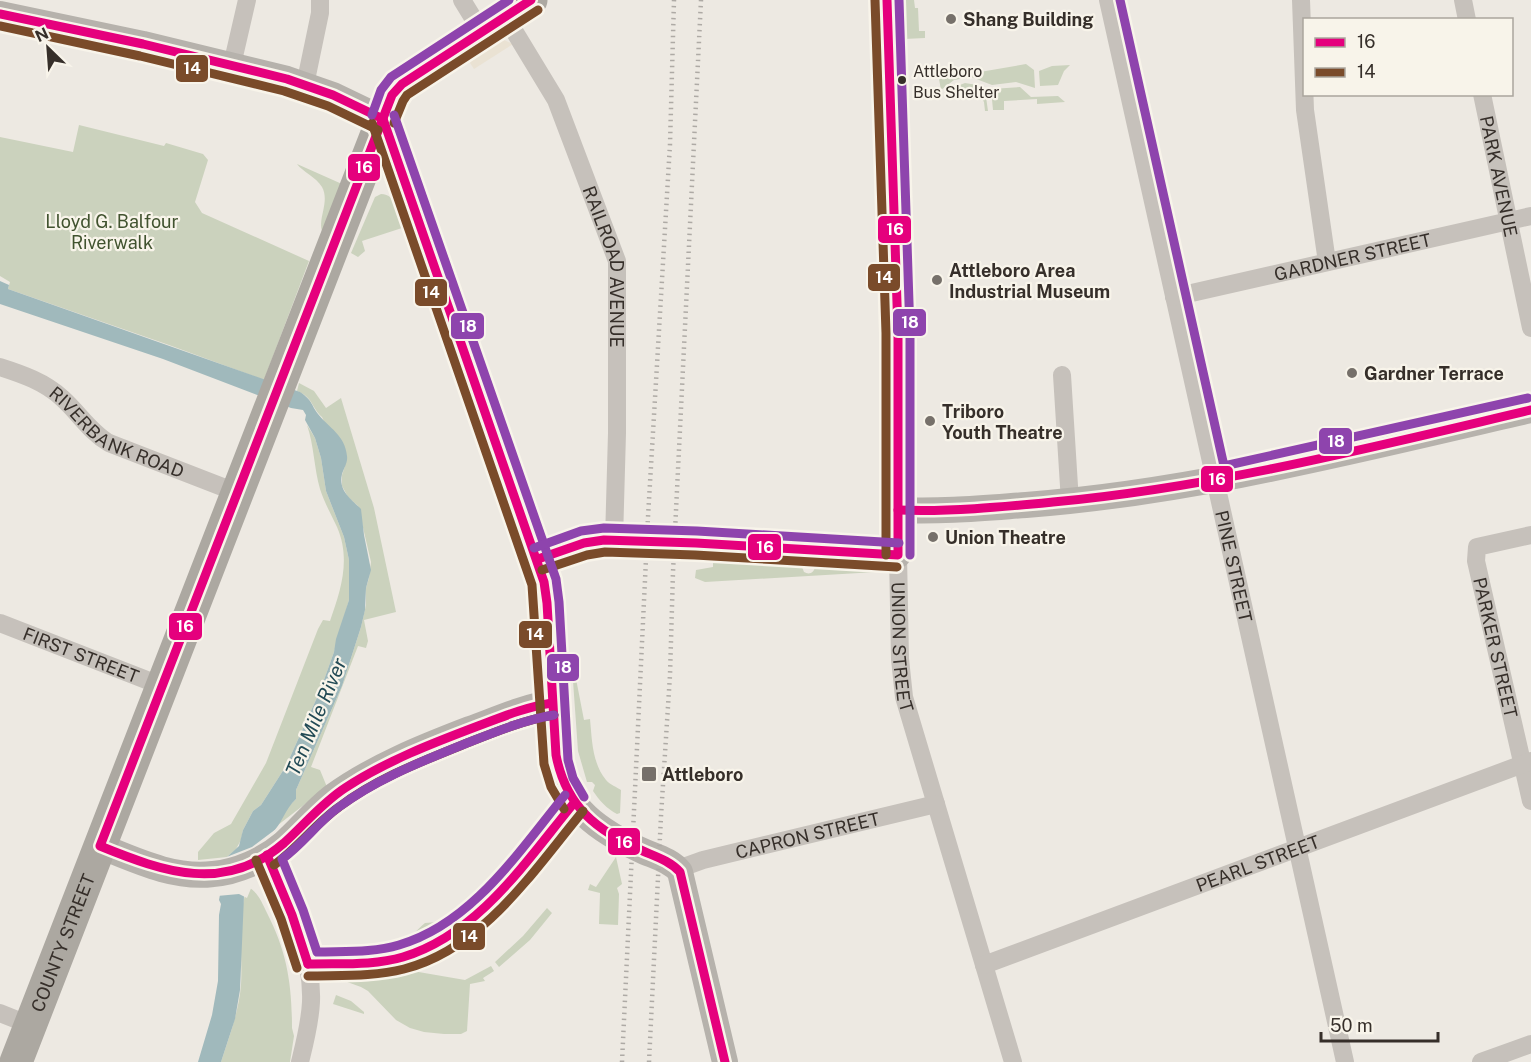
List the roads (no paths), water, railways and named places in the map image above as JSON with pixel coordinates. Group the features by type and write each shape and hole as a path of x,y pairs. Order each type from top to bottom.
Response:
{"highway":[{"name":"COUNTY STREET","path":"16,1062 392,94 399,86 506,16"}],"street":[{"path":"232,65 247,0"},
{"path":"305,85 320,13 320,0"},
{"name":"RAILROAD AVENUE","path":"462,0 506,16 556,100 617,261 617,433 614,540"},
{"name":"UNION STREET","path":"887,0 898,333 898,555 903,693 1013,1062"},
{"name":"PINE STREET","path":"1108,0 1345,1062"},
{"path":"1301,0 1303,55"},
{"path":"1463,0 1467,18"},
{"path":"10,10 305,85 345,100 383,119 538,559 547,596 557,767 565,789 574,804 586,817 607,833 678,869 683,880 725,1062"},
{"path":"1304,96 1327,262"},
{"name":"PARK AVENUE","path":"1482,96 1531,328"},
{"name":"GARDNER STREET","path":"1174,297 1531,216"},
{"name":"RIVERBANK ROAD","path":"0,367 39,382 54,392 105,441 238,494"},
{"path":"1062,375 1070,502"},
{"path":"898,510 991,508 1070,502 1132,494 1215,480 1531,410"},
{"name":"PARKER STREET","path":"1531,535 1477,547 1476,555 1477,568 1527,763 1531,801"},
{"path":"538,559 584,543 614,540 898,555"},
{"name":"FIRST STREET","path":"2,630 162,686"},
{"path":"100,846 167,870 195,874 220,873 239,868 266,856 284,843 332,797 381,768 416,751 516,711 552,703"},
{"name":"PEARL STREET","path":"984,965 1527,763"},
{"name":"CAPRON STREET","path":"678,869 703,860 936,804"},
{"path":"266,856 292,915 310,973 310,1019 300,1062"},
{"path":"0,1013 30,1025"},
{"path":"1481,1062 1531,1044"}],"water":[{"name":"Ten Mile River","path":"0,281 9,285 8,289 300,392 340,437 346,449 347,458 342,474 342,485 346,494 361,509 371,570 366,588 365,610 342,686 296,790 296,799 271,834 244,896 240,990 235,1019 221,1062 198,1062 212,1015 218,981 221,904 219,900 227,857 239,846 243,830 253,811 261,805 286,766 320,691 349,600 349,560 344,537 326,491 321,458 303,410 291,408 163,359 0,304"}],"railway":[{"path":"622,1062 648,517 670,144 674,0"},
{"path":"649,1062 670,675 701,0"}],"place":[{"name":"Shang Building","path":"951,19"},
{"name":"Attleboro Bus Shelter","path":"902,80"},
{"name":"Attleboro Area Industrial Museum","path":"937,280"},
{"name":"Gardner Terrace","path":"1352,373"},
{"name":"Triboro Youth Theatre","path":"930,421"},
{"name":"Union Theatre","path":"933,537"},
{"name":"Attleboro","path":"649,774"}],"park label":[{"name":"Lloyd G. Balfour Riverwalk","path":"112,231"}]}
